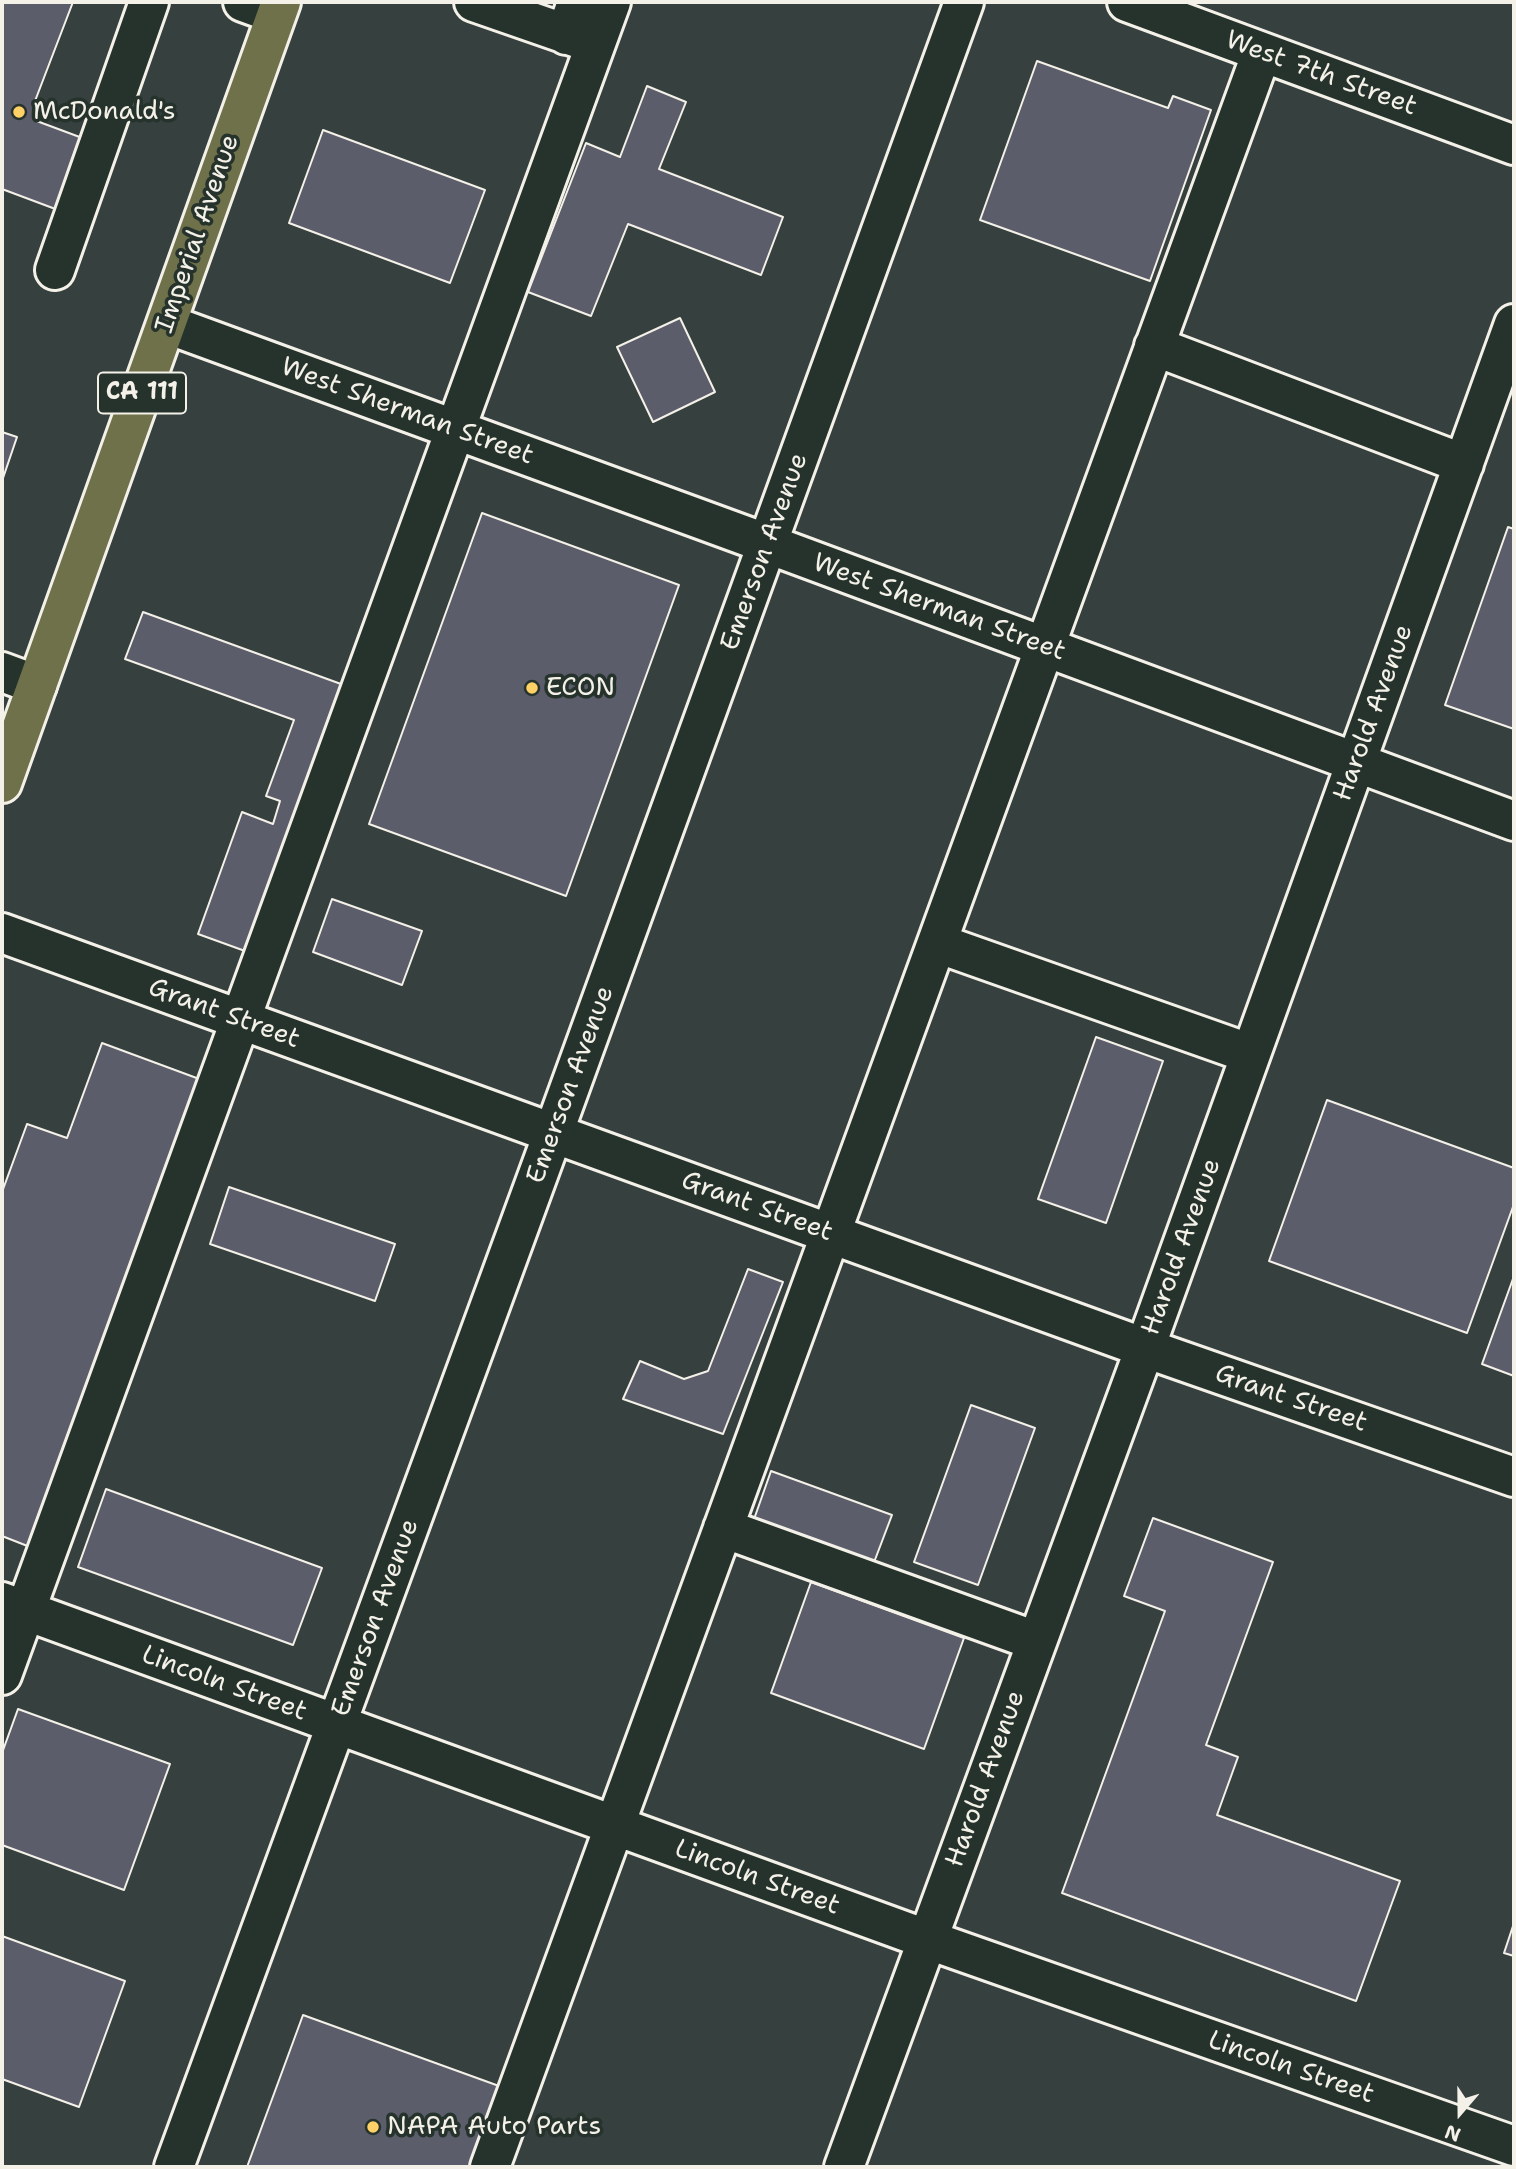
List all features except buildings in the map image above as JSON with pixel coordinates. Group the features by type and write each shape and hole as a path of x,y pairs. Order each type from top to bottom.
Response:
{"highway":[{"name":"Imperial Avenue","path":"2,783 19,679 167,324 266,6"}],"street":[{"path":"55,270 149,2"},
{"path":"474,2 580,27"},
{"path":"2,1675 14,1606 240,1020 455,430 580,27 611,2"},
{"name":"Emerson Avenue","path":"174,2167 964,2"},
{"name":"West 7th Street","path":"1127,2 1514,145"},
{"path":"490,2167 1262,52"},
{"name":"West Sherman Street","path":"167,324 1514,821"},
{"name":"Harold Avenue","path":"844,2167 1145,1348 1514,324"},
{"path":"1154,346 1464,464"},
{"name":"Grant Street","path":"2,933 1145,1348 1514,1477"},
{"path":"937,943 1251,1054"},
{"path":"723,1528 1036,1641"},
{"name":"Lincoln Street","path":"14,1606 926,1939 1514,2146"}],"place":[{"name":"McDonald's","path":"19,112"},
{"name":"ECON","path":"532,688"},
{"name":"NAPA Auto Parts","path":"373,2127"}]}
